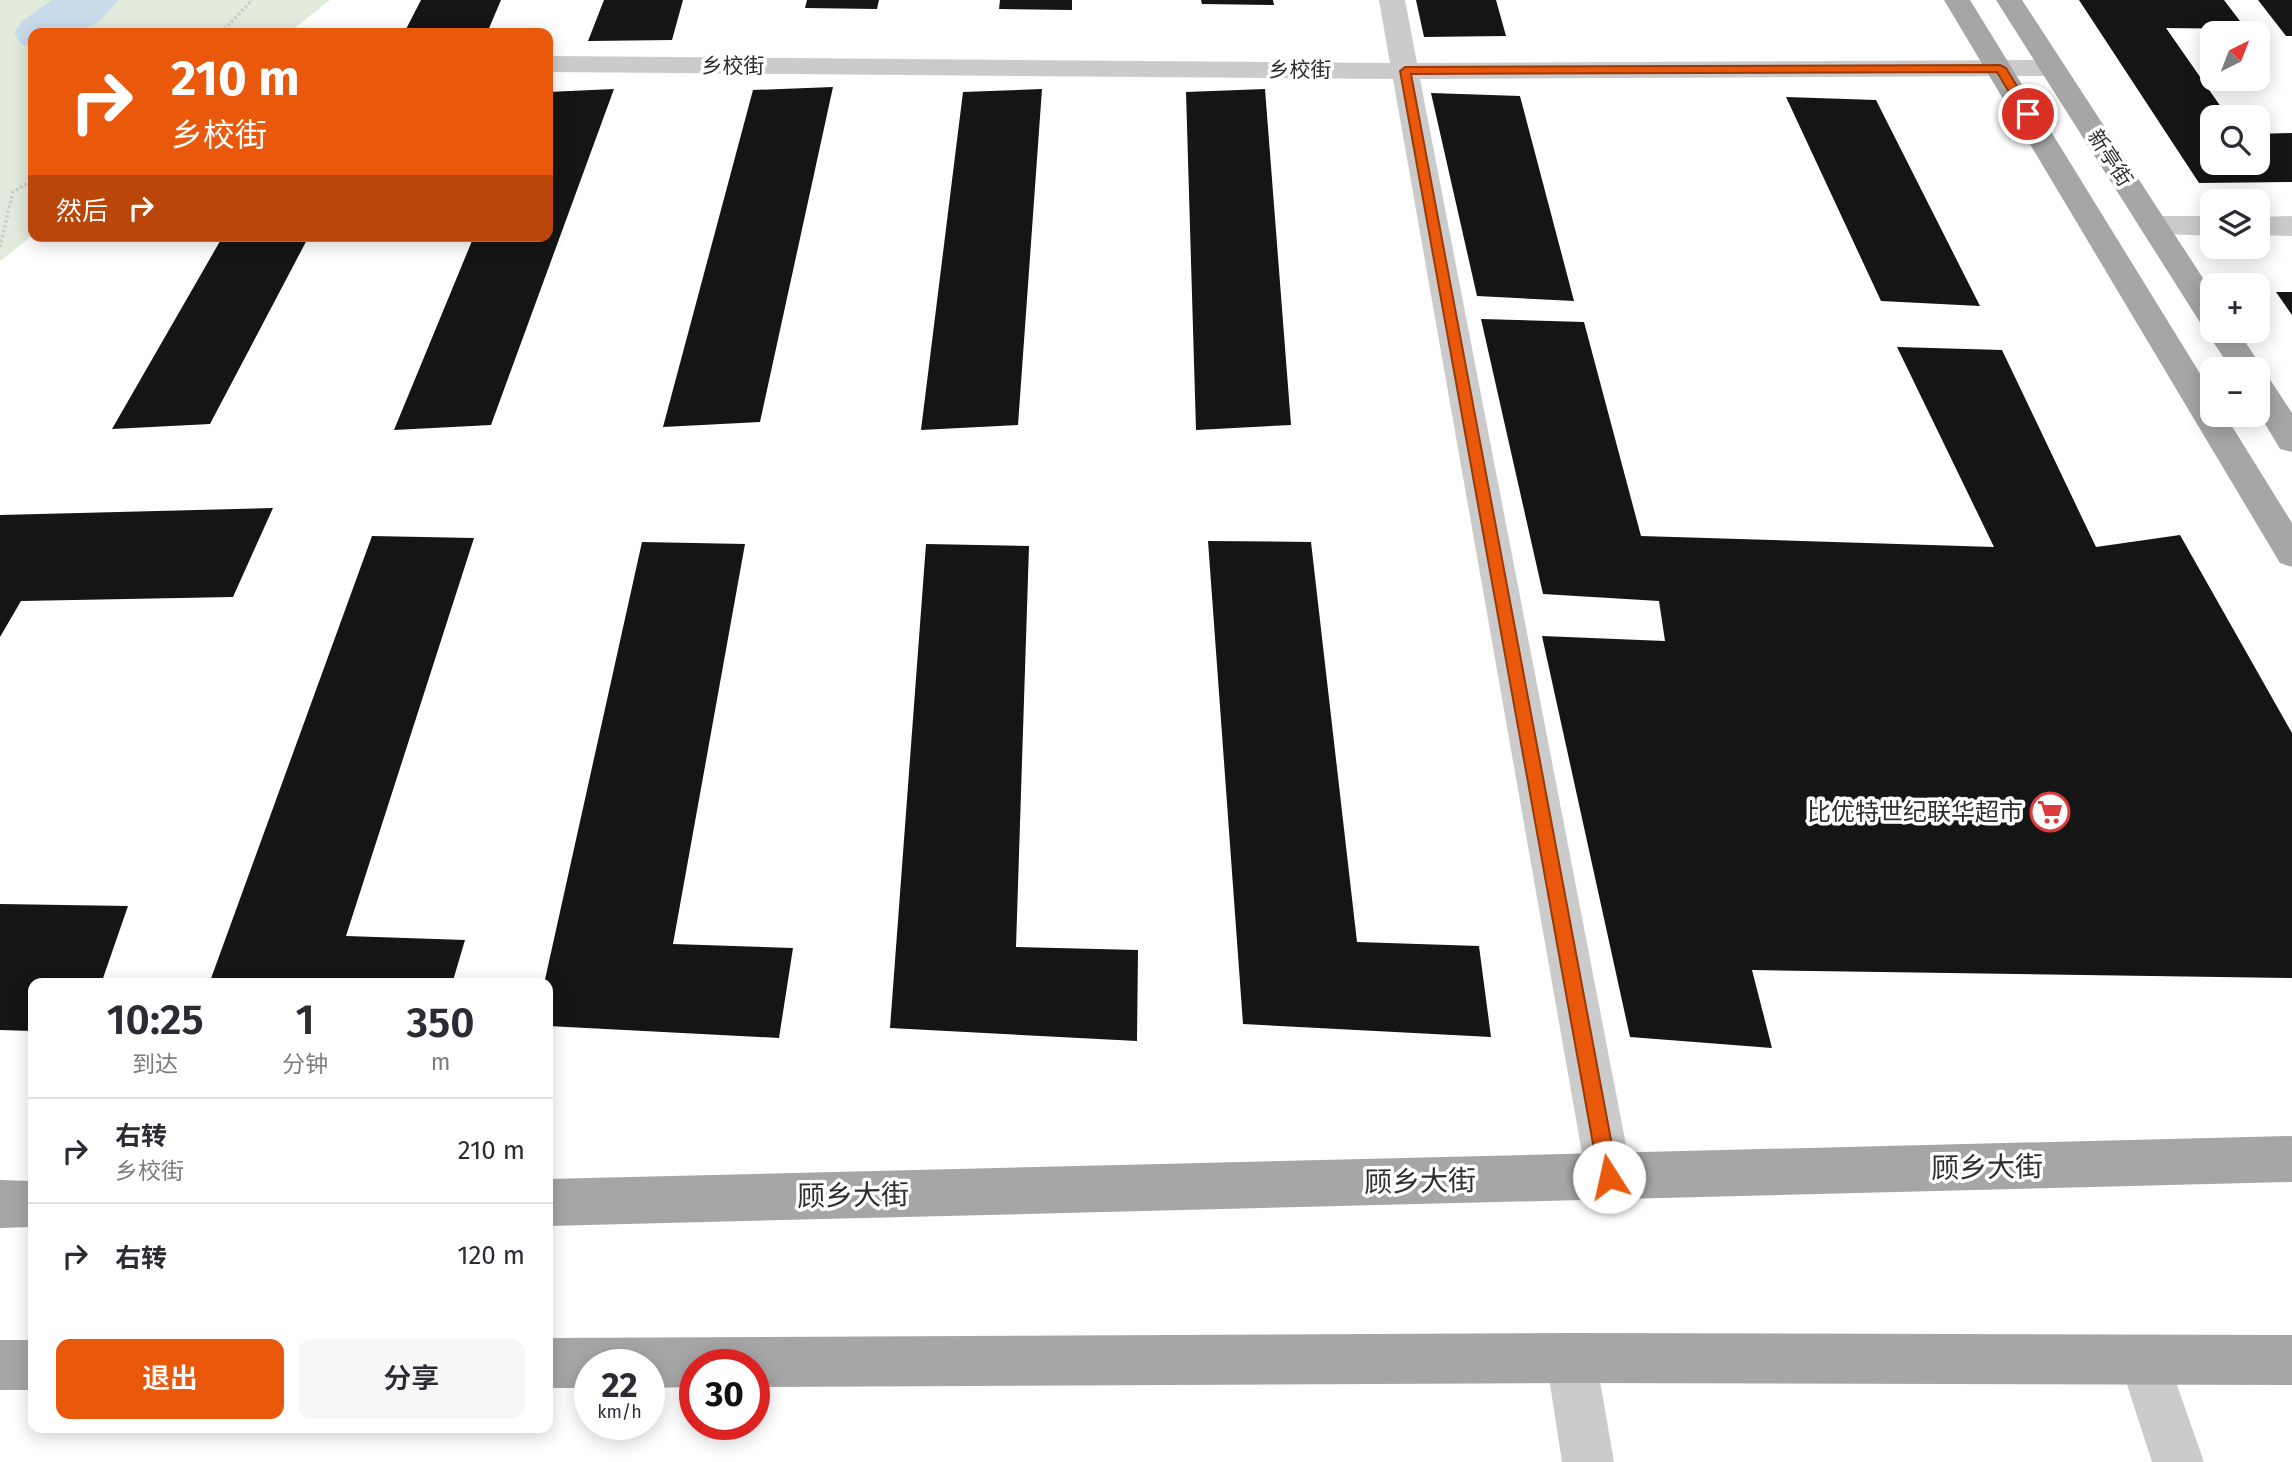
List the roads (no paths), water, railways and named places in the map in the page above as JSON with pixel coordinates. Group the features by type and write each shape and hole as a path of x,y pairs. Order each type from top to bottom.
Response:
{"main road":[{"path":"1957,0 2292,553"},
{"name":"新亭街","path":"2009,0 2200,297"},
{"path":"2270,405 2292,440"},
{"name":"顾乡大街","path":"553,1203 2292,1159"},
{"path":"0,1204 28,1204"},
{"path":"553,1363 1571,1358 2292,1360"},
{"path":"0,1365 28,1365"}],"street":[{"path":"1392,0 1609,1177"},
{"name":"乡校街","path":"553,64 1405,71 2053,68"},
{"path":"2154,226 2200,226"},
{"path":"2270,226 2292,226"},
{"path":"1571,1358 1588,1462"},
{"path":"2144,1360 2178,1462"}],"waterway":[{"path":"50,28 89,0"}],"place":[{"name":"比优特世纪联华超市","path":"2050,812"}]}
